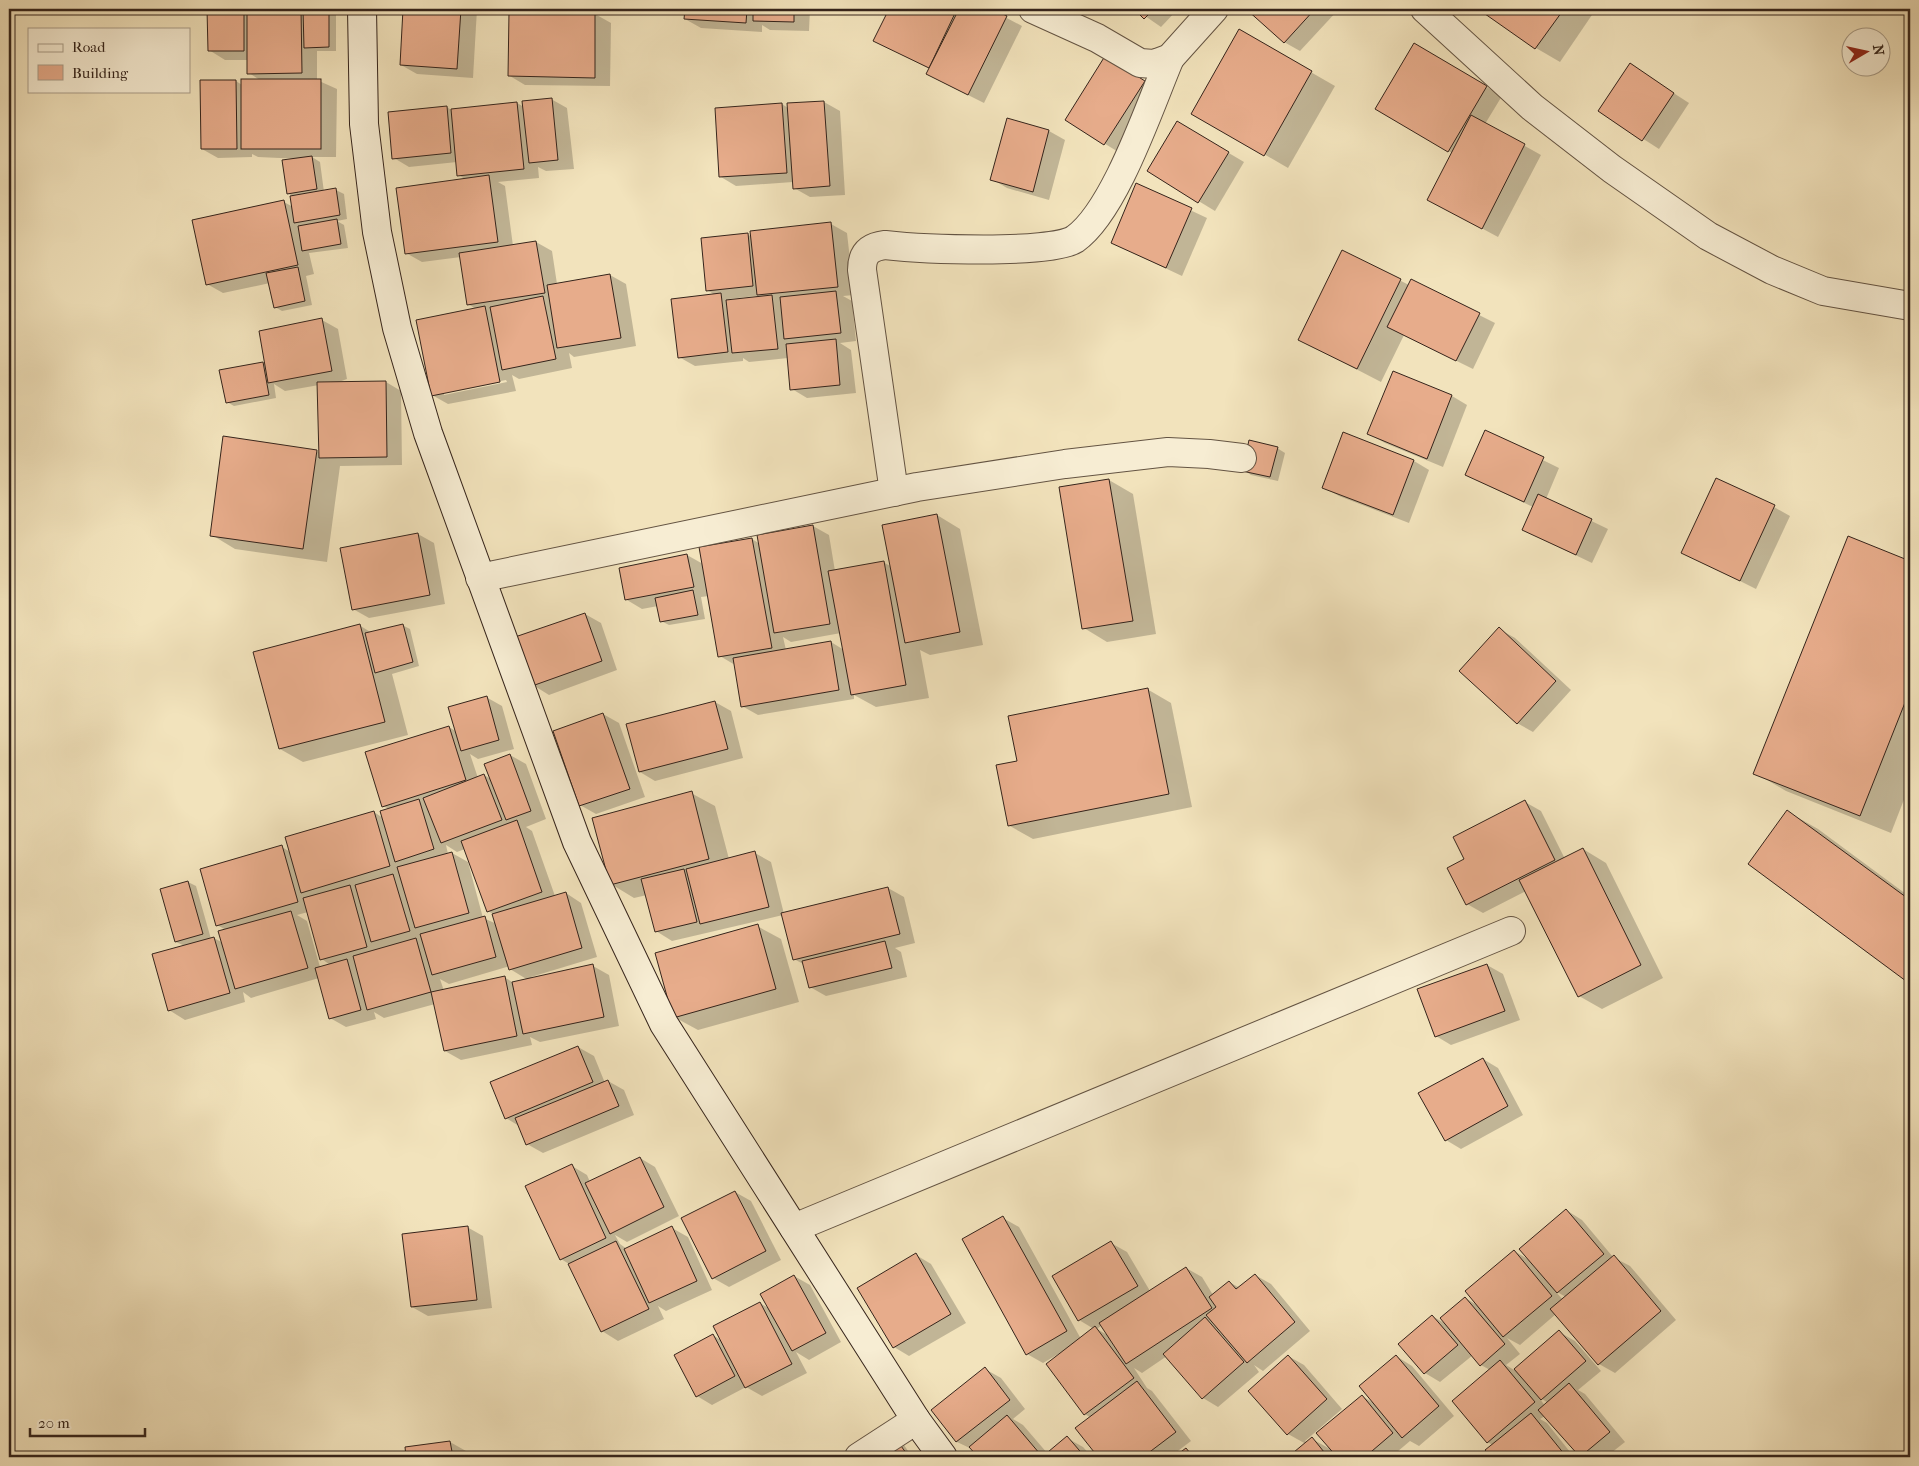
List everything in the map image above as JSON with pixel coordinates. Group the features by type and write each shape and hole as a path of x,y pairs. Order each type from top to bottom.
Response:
{"street":[{"path":"362,9 364,124 376,232 397,328 428,433 577,842 664,1024 916,1420 944,1457"},
{"path":"1033,9 1097,38 1140,63 1154,64 1170,58"},
{"path":"894,492 862,270 862,260 866,253 875,246 885,244 1022,249 1074,240 1092,223 1115,189 1170,58 1214,9"},
{"path":"1425,9 1532,107 1612,169 1708,236 1772,270 1823,290 1910,306"},
{"path":"480,578 894,492 1065,464 1168,452 1242,458"},
{"path":"794,1228 1511,931"},
{"path":"859,1457 916,1420"}],"building":[{"path":"207,9 244,9 244,51 208,51"},
{"path":"247,9 301,9 302,73 247,74"},
{"path":"303,9 329,9 329,47 304,48"},
{"path":"403,9 461,9 457,69 400,65"},
{"path":"685,9 747,9 746,23 684,19"},
{"path":"753,9 794,9 794,22 753,21"},
{"path":"889,9 957,9 929,68 873,41"},
{"path":"959,9 993,9 1007,16 968,95 926,74"},
{"path":"1134,9 1154,9 1144,19"},
{"path":"1246,9 1315,9 1284,43"},
{"path":"1478,9 1564,9 1535,49"},
{"path":"509,12 595,13 595,78 508,76"},
{"path":"1239,29 1312,71 1264,156 1191,114"},
{"path":"1414,43 1487,86 1448,152 1375,109"},
{"path":"1105,56 1145,81 1104,145 1065,120"},
{"path":"1630,63 1674,93 1642,141 1598,111"},
{"path":"241,79 321,79 321,149 241,149"},
{"path":"200,80 236,80 237,149 201,149"},
{"path":"552,98 558,160 529,163 522,101"},
{"path":"824,101 830,186 793,189 787,103"},
{"path":"517,102 524,169 457,176 451,109"},
{"path":"782,103 787,173 719,177 715,108"},
{"path":"447,106 451,153 392,159 388,112"},
{"path":"1471,115 1525,144 1482,229 1427,200"},
{"path":"1007,118 1049,130 1033,192 990,180"},
{"path":"1177,121 1229,152 1198,203 1147,171"},
{"path":"312,156 317,189 287,194 282,160"},
{"path":"489,175 498,242 405,254 396,188"},
{"path":"1136,183 1192,208 1166,268 1111,243"},
{"path":"336,188 340,215 294,223 290,196"},
{"path":"284,200 298,265 206,285 192,220"},
{"path":"337,219 341,244 302,251 298,226"},
{"path":"831,222 838,287 757,295 750,231"},
{"path":"748,233 753,286 706,291 701,238"},
{"path":"536,241 545,293 467,305 459,253"},
{"path":"1342,250 1401,279 1357,369 1298,340"},
{"path":"298,267 305,301 274,308 266,273"},
{"path":"610,274 621,338 557,348 547,285"},
{"path":"1411,279 1480,313 1456,361 1387,327"},
{"path":"836,291 841,333 784,339 780,297"},
{"path":"721,293 728,352 678,358 671,299"},
{"path":"772,295 778,349 732,353 726,300"},
{"path":"543,296 556,359 502,370 490,307"},
{"path":"485,306 500,382 431,396 416,320"},
{"path":"322,318 332,371 268,383 259,331"},
{"path":"836,339 840,385 790,390 786,344"},
{"path":"263,362 269,395 226,403 219,370"},
{"path":"1393,371 1452,395 1427,459 1367,434"},
{"path":"386,381 387,457 319,458 317,382"},
{"path":"1485,430 1544,457 1524,502 1465,475"},
{"path":"1343,432 1414,460 1393,515 1322,488"},
{"path":"223,436 317,450 303,549 210,536"},
{"path":"1249,440 1278,447 1270,477 1242,471"},
{"path":"1716,478 1775,505 1740,581 1681,553"},
{"path":"1109,479 1133,621 1082,629 1059,487"},
{"path":"1538,494 1592,519 1576,555 1522,530"},
{"path":"937,514 960,632 905,643 882,525"},
{"path":"813,525 830,624 774,633 757,535"},
{"path":"418,533 430,595 352,610 340,548"},
{"path":"1848,536 1910,561 1910,690 1860,816 1753,774"},
{"path":"752,538 772,648 718,657 699,547"},
{"path":"687,554 694,587 625,600 619,568"},
{"path":"884,561 906,685 851,695 828,571"},
{"path":"693,590 698,615 660,622 655,598"},
{"path":"585,613 602,661 532,686 515,637"},
{"path":"360,624 385,722 279,749 253,652"},
{"path":"403,624 413,662 375,673 365,633"},
{"path":"1499,627 1556,681 1517,724 1459,671"},
{"path":"831,641 839,690 741,707 733,658"},
{"path":"1148,688 1169,794 1008,826 996,765 1017,761 1008,716"},
{"path":"487,696 499,740 461,751 448,707"},
{"path":"715,701 728,749 639,772 626,724"},
{"path":"603,713 630,789 579,806 553,731"},
{"path":"449,726 466,780 382,807 365,752"},
{"path":"510,754 531,811 506,820 484,764"},
{"path":"484,774 502,820 441,843 423,798"},
{"path":"692,791 709,859 610,885 592,818"},
{"path":"419,799 434,849 395,862 380,811"},
{"path":"1525,800 1555,860 1466,905 1447,868 1464,859 1453,837"},
{"path":"1787,810 1910,900 1910,984 1748,864"},
{"path":"374,811 390,866 301,893 285,837"},
{"path":"517,820 542,892 487,912 461,841"},
{"path":"282,845 298,902 216,926 200,869"},
{"path":"1583,848 1641,965 1578,997 1519,880"},
{"path":"755,851 769,907 700,924 686,869"},
{"path":"452,852 469,913 415,928 397,867"},
{"path":"684,869 697,922 655,932 641,879"},
{"path":"393,874 410,931 371,942 355,885"},
{"path":"188,881 203,934 175,942 160,889"},
{"path":"350,885 367,947 320,960 303,898"},
{"path":"888,887 900,934 793,960 781,913"},
{"path":"566,892 582,948 509,970 492,914"},
{"path":"291,911 308,968 235,989 218,931"},
{"path":"485,916 496,957 432,975 420,934"},
{"path":"758,924 776,989 673,1018 655,953"},
{"path":"214,937 230,993 168,1011 152,954"},
{"path":"416,938 431,992 367,1010 353,956"},
{"path":"885,941 892,968 809,988 802,961"},
{"path":"347,959 361,1010 329,1019 315,968"},
{"path":"593,964 604,1017 523,1034 512,982"},
{"path":"1487,964 1505,1011 1435,1037 1417,989"},
{"path":"505,976 517,1036 444,1051 431,992"},
{"path":"578,1046 593,1082 505,1119 490,1082"},
{"path":"1483,1058 1508,1106 1445,1141 1418,1093"},
{"path":"608,1080 619,1106 526,1145 515,1118"},
{"path":"640,1157 664,1207 610,1234 585,1183"},
{"path":"572,1164 606,1238 560,1260 525,1186"},
{"path":"735,1191 766,1251 712,1279 681,1218"},
{"path":"1566,1209 1604,1254 1557,1293 1519,1249"},
{"path":"1003,1216 1067,1331 1026,1355 962,1239"},
{"path":"468,1226 477,1300 411,1307 402,1234"},
{"path":"672,1226 697,1281 649,1303 624,1249"},
{"path":"616,1241 649,1309 601,1332 568,1264"},
{"path":"1111,1241 1138,1286 1078,1321 1052,1276"},
{"path":"1514,1250 1552,1296 1503,1337 1465,1291"},
{"path":"916,1253 951,1314 893,1348 857,1288"},
{"path":"1614,1255 1661,1311 1598,1365 1550,1309"},
{"path":"1186,1267 1212,1308 1126,1364 1099,1323"},
{"path":"1255,1274 1295,1322 1247,1363 1206,1315 1216,1307 1209,1297 1229,1281 1236,1289"},
{"path":"794,1275 826,1333 792,1351 760,1294"},
{"path":"1465,1297 1505,1344 1480,1366 1440,1318"},
{"path":"760,1302 792,1364 745,1388 713,1326"},
{"path":"1432,1315 1458,1345 1424,1374 1398,1344"},
{"path":"1205,1317 1244,1362 1202,1399 1163,1354"},
{"path":"1095,1326 1134,1378 1084,1415 1046,1364"},
{"path":"1559,1330 1586,1361 1541,1400 1514,1369"},
{"path":"713,1334 735,1376 696,1397 674,1355"},
{"path":"1288,1355 1327,1399 1287,1435 1248,1391"},
{"path":"1396,1355 1439,1406 1402,1438 1359,1386"},
{"path":"1500,1360 1535,1402 1487,1443 1452,1401"},
{"path":"985,1367 1010,1400 956,1442 931,1410"},
{"path":"1137,1381 1176,1432 1143,1457 1098,1457 1075,1428"},
{"path":"1569,1383 1610,1432 1580,1457 1538,1410"},
{"path":"1362,1395 1393,1433 1365,1457 1337,1457 1316,1433"},
{"path":"1531,1413 1565,1455 1562,1457 1491,1457 1485,1450"},
{"path":"1007,1415 1040,1454 1035,1457 978,1457 969,1447"},
{"path":"1067,1436 1085,1457 1042,1457"},
{"path":"1312,1437 1328,1457 1288,1457"},
{"path":"896,1439 909,1457 870,1457"},
{"path":"450,1441 453,1457 406,1457 405,1447"},
{"path":"1186,1448 1193,1457 1174,1457"},
{"path":"607,1454 659,1454 659,1457 606,1457"}]}
